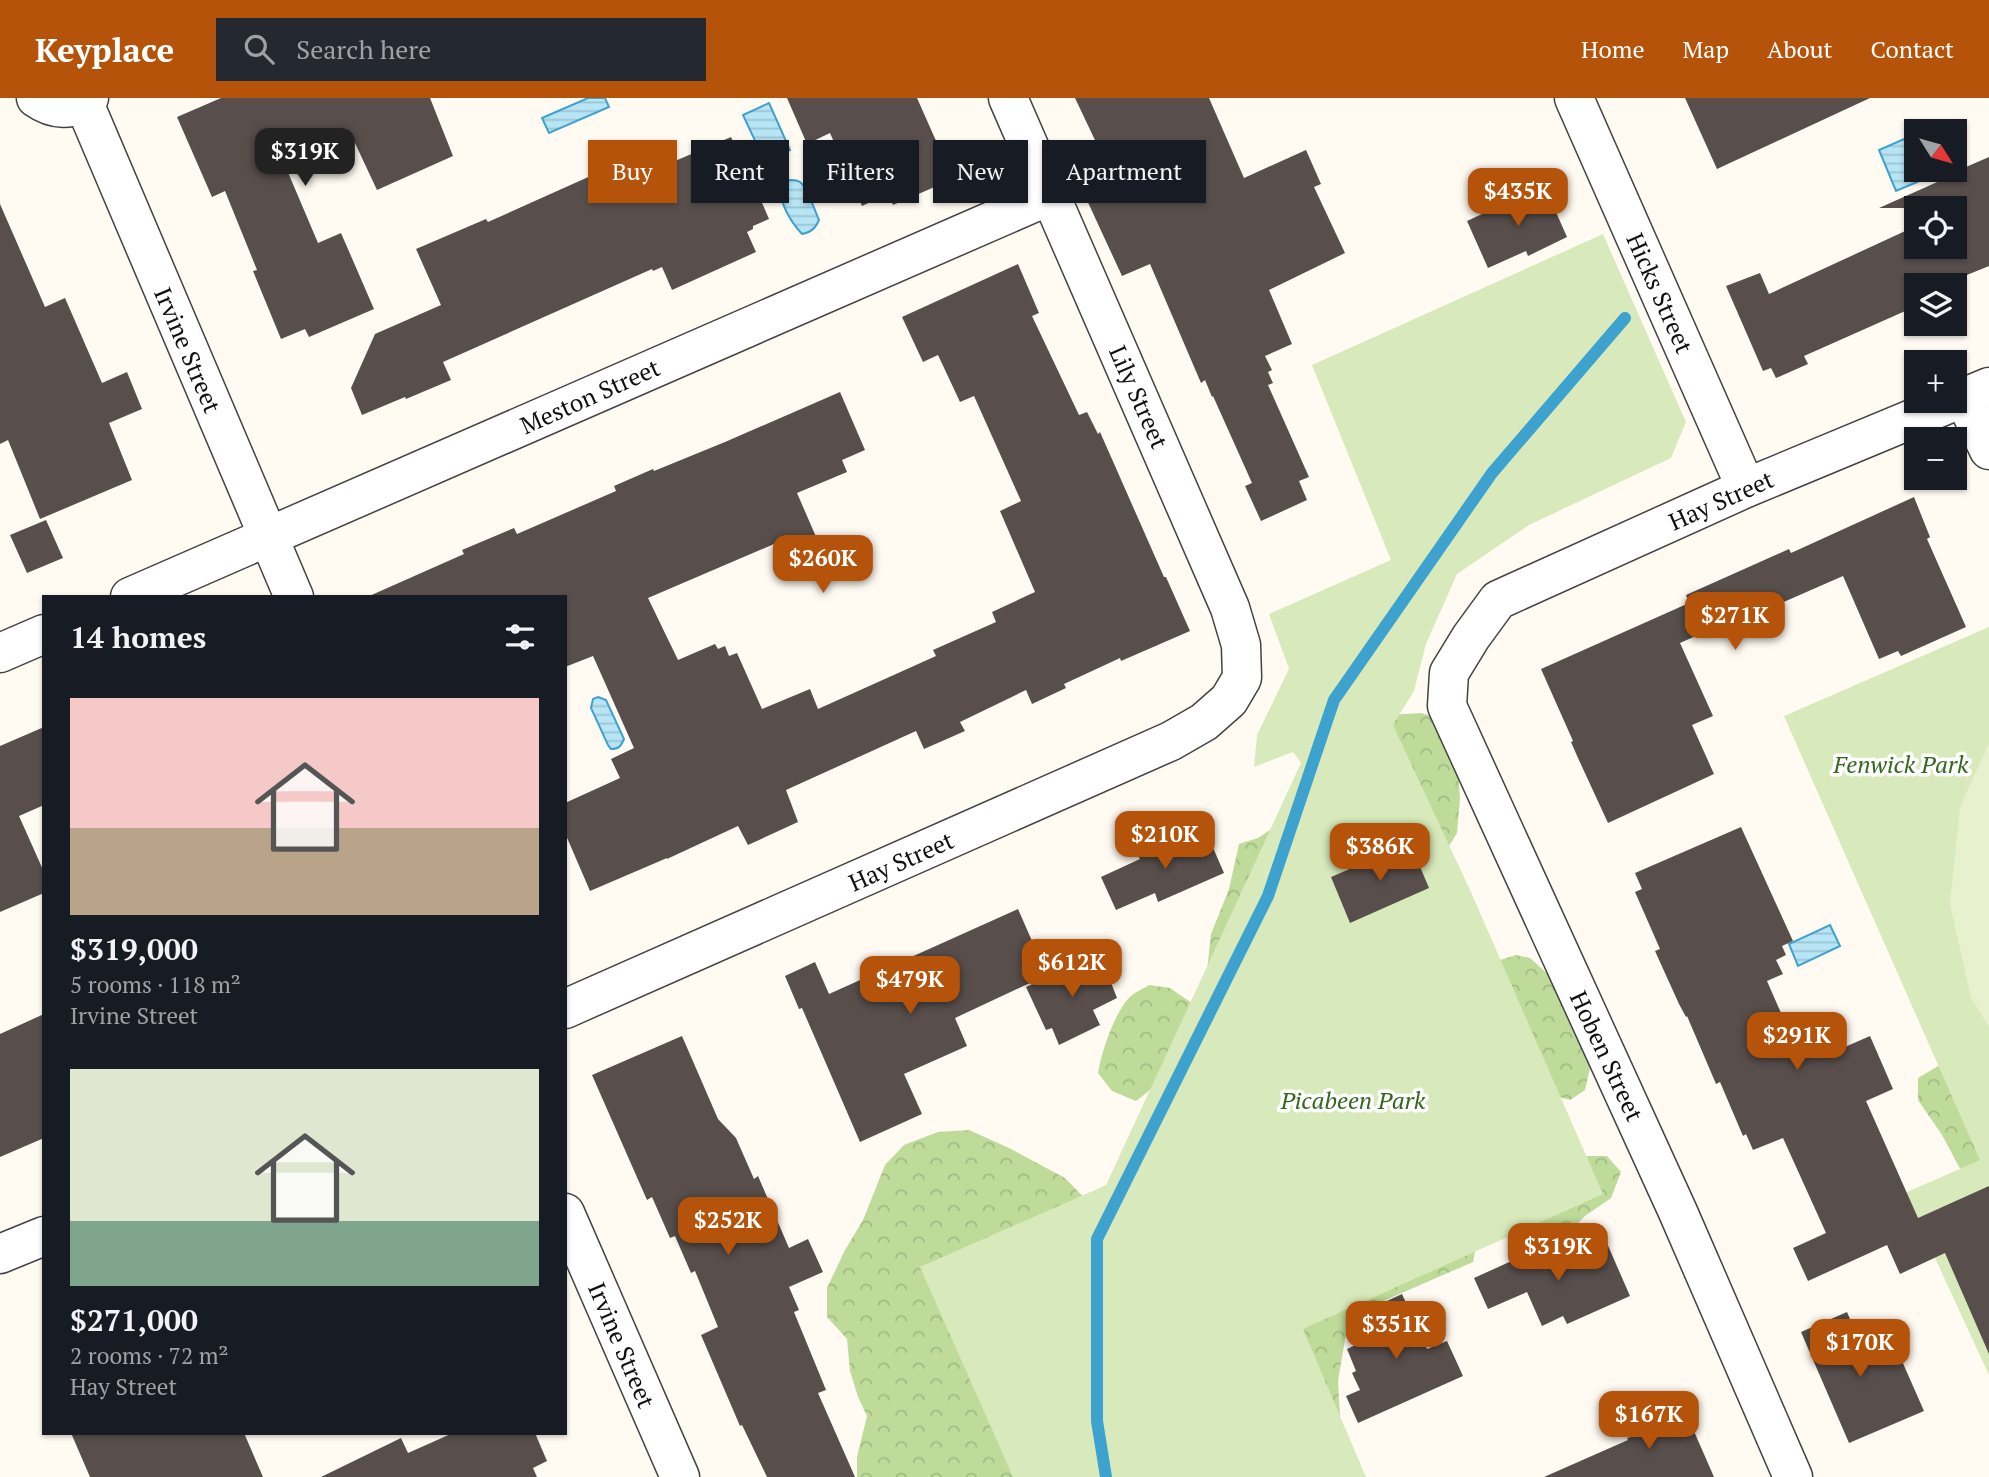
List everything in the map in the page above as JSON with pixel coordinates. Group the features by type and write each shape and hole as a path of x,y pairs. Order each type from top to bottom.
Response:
{"street":[{"path":"36,98 58,108 71,107 86,100"},
{"name":"Lily Street","path":"1008,98 1042,175"},
{"name":"Hicks Street","path":"1574,98 1746,488"},
{"name":"Irvine Street","path":"86,100 293,595"},
{"name":"Meston Street","path":"135,595 1042,199"},
{"name":"Lily Street","path":"1054,203 1230,608 1241,645 1242,678 1228,700"},
{"path":"1977,392 1989,450"},
{"name":"Hay Street","path":"1471,637 1498,600 1746,488 1977,392"},
{"path":"0,653 42,635"},
{"name":"Hoben Street","path":"1471,637 1450,673 1447,706 1678,1212 1793,1477"},
{"name":"Hay Street","path":"567,1008 1171,741 1204,722 1228,700"},
{"name":"Irvine Street","path":"567,1218 680,1477"},
{"path":"0,1254 42,1237"}],"green space":[{"name":"Picabeen Park","path":"1603,234 1686,422 1671,458 1529,525 1457,574 1426,644 1414,691 1393,725 1470,890 1603,1194 1303,1329 1366,1477 1013,1477 920,1267 1106,1185 1301,763 1293,752 1254,767 1257,735 1289,669 1269,614 1391,560 1312,365"},
{"name":"Fenwick Park","path":"1989,627 1989,1375 1905,1193 1980,1160 1784,716"},
{"name":"Picabeen Park","path":"1421,713 1437,718 1458,770 1460,799 1457,833 1444,854 1479,1229 1473,1262 1349,1316 1338,1381 1341,1433 1214,1477 857,1477 857,1457 867,1416 850,1371 847,1339 827,1317 827,1288 863,1220 885,1165 904,1145 938,1132 969,1130 1065,1178 1093,1207 1123,1202 1165,1078 1136,1101 1112,1091 1098,1073 1105,1044 1124,1003 1149,985 1170,988 1196,1006 1205,989 1211,934 1229,889 1239,844 1258,838 1281,823 1389,715"},
{"path":"1989,743 1989,1027 1971,998 1950,904 1960,807"},
{"path":"1516,955 1530,958 1551,977 1590,1068 1585,1090 1570,1100 1534,1090 1487,964"},
{"path":"1950,1059 1989,1064 1983,1211 1942,1135 1918,1100 1918,1078"},
{"path":"1568,1156 1607,1156 1621,1172 1611,1198 1585,1216 1570,1231 1521,1237 1498,1224"}],"water":[{"path":"588,98 605,98 609,107 549,133 542,118"},
{"path":"769,103 786,140 755,140 743,115"},
{"path":"1904,139 1904,182 1917,182 1896,191 1879,150"},
{"path":"789,180 797,180 803,185 803,203 812,203 819,220 814,228 802,234 783,203 789,203"},
{"path":"598,697 606,700 624,739 616,748 611,749 608,745 591,708 593,699"},
{"path":"1830,925 1840,946 1798,966 1789,944"}],"building":[{"path":"221,98 430,98 453,156 377,190 354,141 287,170 318,243 341,233 374,309 309,337 305,329 281,339 253,271 257,270 225,191 212,197 177,117"},
{"path":"787,98 917,98 936,140 933,140 933,188 919,194 919,140 833,140 830,133 815,140 805,140"},
{"path":"1075,98 1209,98 1244,178 1306,150 1321,184 1314,187 1345,253 1269,290 1292,344 1265,356 1272,370 1268,372 1273,383 1268,385 1309,477 1299,481 1307,500 1261,521 1245,486 1252,483 1205,380 1201,383 1150,264 1122,276 1088,203 1206,203 1206,140 1095,140"},
{"path":"1685,98 1870,98 1717,169"},
{"path":"691,154 691,203 762,203 769,219 753,226 753,229 747,232 756,252 672,290 662,267 653,271 652,269 443,362 451,380 362,415 351,388 375,334 441,305 416,249 486,219 488,222 588,177 588,203 677,203 677,160"},
{"path":"1989,157 1989,266 1967,275 1904,273 1904,312 1804,356 1808,364 1776,378 1771,368 1763,371 1726,286 1760,273 1769,294 1904,232 1904,259 1967,259 1967,196 1906,196 1937,182 1967,182 1967,167"},
{"path":"1544,185 1567,237 1528,256 1526,251 1488,268 1467,221"},
{"path":"1904,197 1904,208 1879,208"},
{"path":"0,204 45,307 65,298 102,383 127,372 142,409 109,423 132,480 40,519 8,440 0,444"},
{"path":"1018,264 1039,313 1032,316 1079,415 1087,412 1098,434 1100,432 1190,631 1121,661 1120,658 1064,684 1066,688 1032,704 1026,690 960,722 965,731 924,749 916,731 786,790 798,822 748,845 738,826 590,891 567,838 567,802 620,778 611,759 634,748 593,656 567,666 567,595 372,595 464,554 462,550 514,528 517,534 616,491 614,486 840,392 865,450 842,460 847,472 797,493 817,539 779,555 774,544 648,598 678,660 715,644 718,649 725,646 729,656 737,653 762,709 810,689 818,709 936,656 933,650 996,622 992,612 1035,592 1000,511 1021,501 974,396 960,402 938,355 923,362 902,317"},
{"path":"1914,497 1930,537 1927,539 1966,627 1901,656 1898,651 1879,659 1843,576 1745,619 1743,615 1680,643 1713,716 1692,725 1714,774 1608,823 1541,669 1689,603 1686,595 1789,549 1791,553"},
{"path":"46,520 63,558 27,573 10,535"},
{"path":"42,728 42,806 19,816 42,868 42,894 0,912 0,746"},
{"path":"1204,827 1224,873 1158,902 1155,893 1116,910 1101,877 1140,859 1138,856"},
{"path":"1741,827 1793,941 1782,946 1786,955 1776,960 1783,974 1767,981 1792,1038 1826,1023 1838,1050 1870,1036 1893,1089 1866,1101 1918,1218 1989,1186 1989,1354 1945,1253 1900,1274 1887,1245 1808,1281 1793,1248 1826,1233 1783,1138 1753,1150 1746,1134 1743,1136 1720,1082 1716,1084 1655,951 1660,949 1635,892 1642,889 1635,873"},
{"path":"1410,843 1429,888 1350,923 1331,877"},
{"path":"1018,909 1047,975 955,1018 967,1046 904,1074 922,1114 860,1142 802,1008 799,1009 785,976 815,962 829,994"},
{"path":"1087,960 1104,965 1117,998 1093,1010 1100,1025 1059,1045 1052,1028 1046,1030 1026,987"},
{"path":"42,1015 42,1139 0,1157 0,1034"},
{"path":"682,1036 718,1119 736,1138 754,1179 758,1176 789,1248 808,1239 823,1272 789,1287 799,1310 794,1312 826,1390 818,1393 855,1477 767,1477 742,1425 740,1426 701,1335 718,1327 695,1271 691,1273 675,1236 670,1238 652,1197 647,1200 592,1075"},
{"path":"1592,1241 1606,1241 1630,1296 1567,1324 1563,1316 1542,1326 1527,1292 1488,1309 1474,1278 1538,1249 1543,1263"},
{"path":"1402,1294 1427,1349 1447,1341 1463,1376 1358,1423 1346,1396 1360,1390 1352,1373 1356,1371 1347,1349 1370,1338 1359,1314"},
{"path":"1847,1312 1859,1340 1866,1337 1876,1362 1898,1352 1924,1411 1849,1443 1801,1332"},
{"path":"1676,1403 1681,1414 1686,1413 1714,1477 1544,1477 1628,1440 1627,1438 1631,1437 1626,1425"},
{"path":"72,1435 245,1435 263,1477 90,1477"},
{"path":"448,1435 536,1435 547,1461 533,1468 537,1477 321,1477 401,1438 408,1453"}],"waterway":[{"path":"1106,1477 1097,1421 1097,1239 1268,896 1334,700 1492,473 1625,318"}]}
